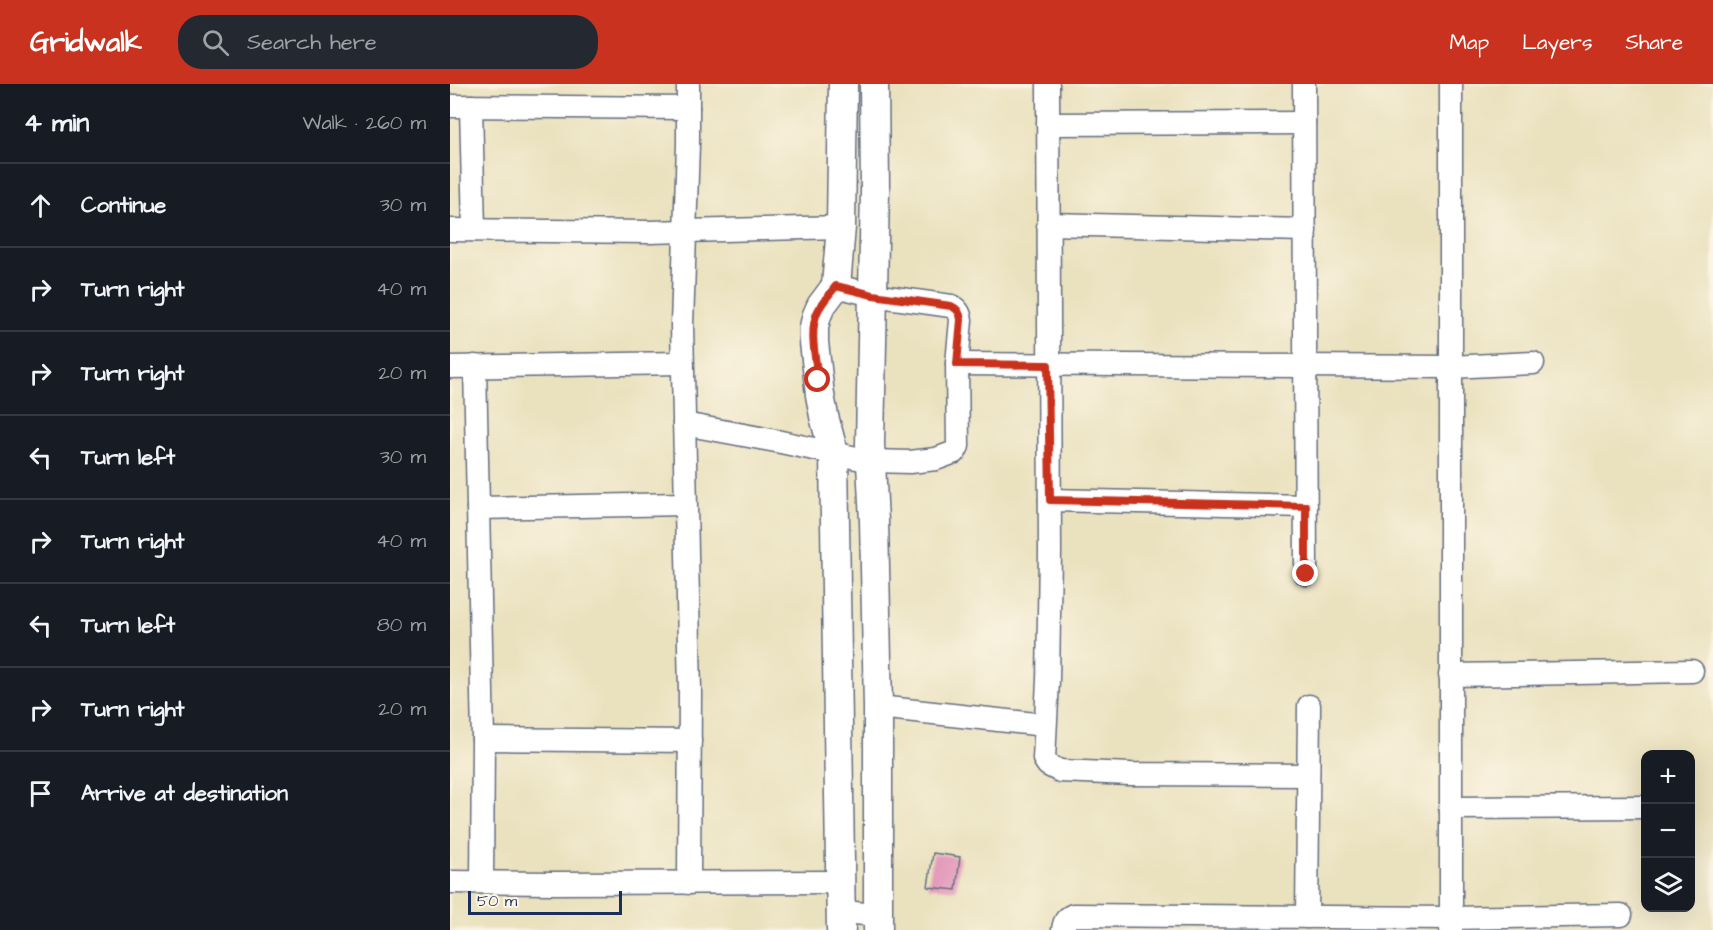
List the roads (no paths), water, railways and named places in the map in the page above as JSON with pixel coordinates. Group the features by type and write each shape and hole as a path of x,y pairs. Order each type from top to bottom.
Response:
{"street":[{"path":"688,84 682,363 690,741 689,883"},
{"path":"843,84 842,227 836,286 816,315 814,342 820,395 834,454 842,921 878,922 878,707 871,461 876,190 874,84"},
{"path":"1048,84 1050,500 1048,680 1044,759 1048,765 1060,771 1130,774 1308,775"},
{"path":"1304,84 1306,574"},
{"path":"1451,84 1451,924"},
{"path":"474,230 460,106 688,108"},
{"path":"1048,124 1304,123"},
{"path":"1048,224 1305,230"},
{"path":"450,230 649,232 842,227"},
{"path":"684,424 871,461 919,461 936,459 955,452 958,446 957,364 960,313 951,306 873,295 836,286"},
{"path":"450,367 682,363"},
{"path":"957,364 1450,367 1533,363"},
{"path":"475,366 483,739 482,882"},
{"path":"1050,500 1306,506"},
{"path":"478,508 685,504"},
{"path":"1450,675 1692,671"},
{"path":"1307,917 1309,706"},
{"path":"878,707 1045,725"},
{"path":"483,739 690,741"},
{"path":"1450,808 1641,807"},
{"path":"450,882 841,882"},
{"path":"1063,930 1064,923 1068,917 1073,915 1307,917 1451,924 1621,915"}]}
